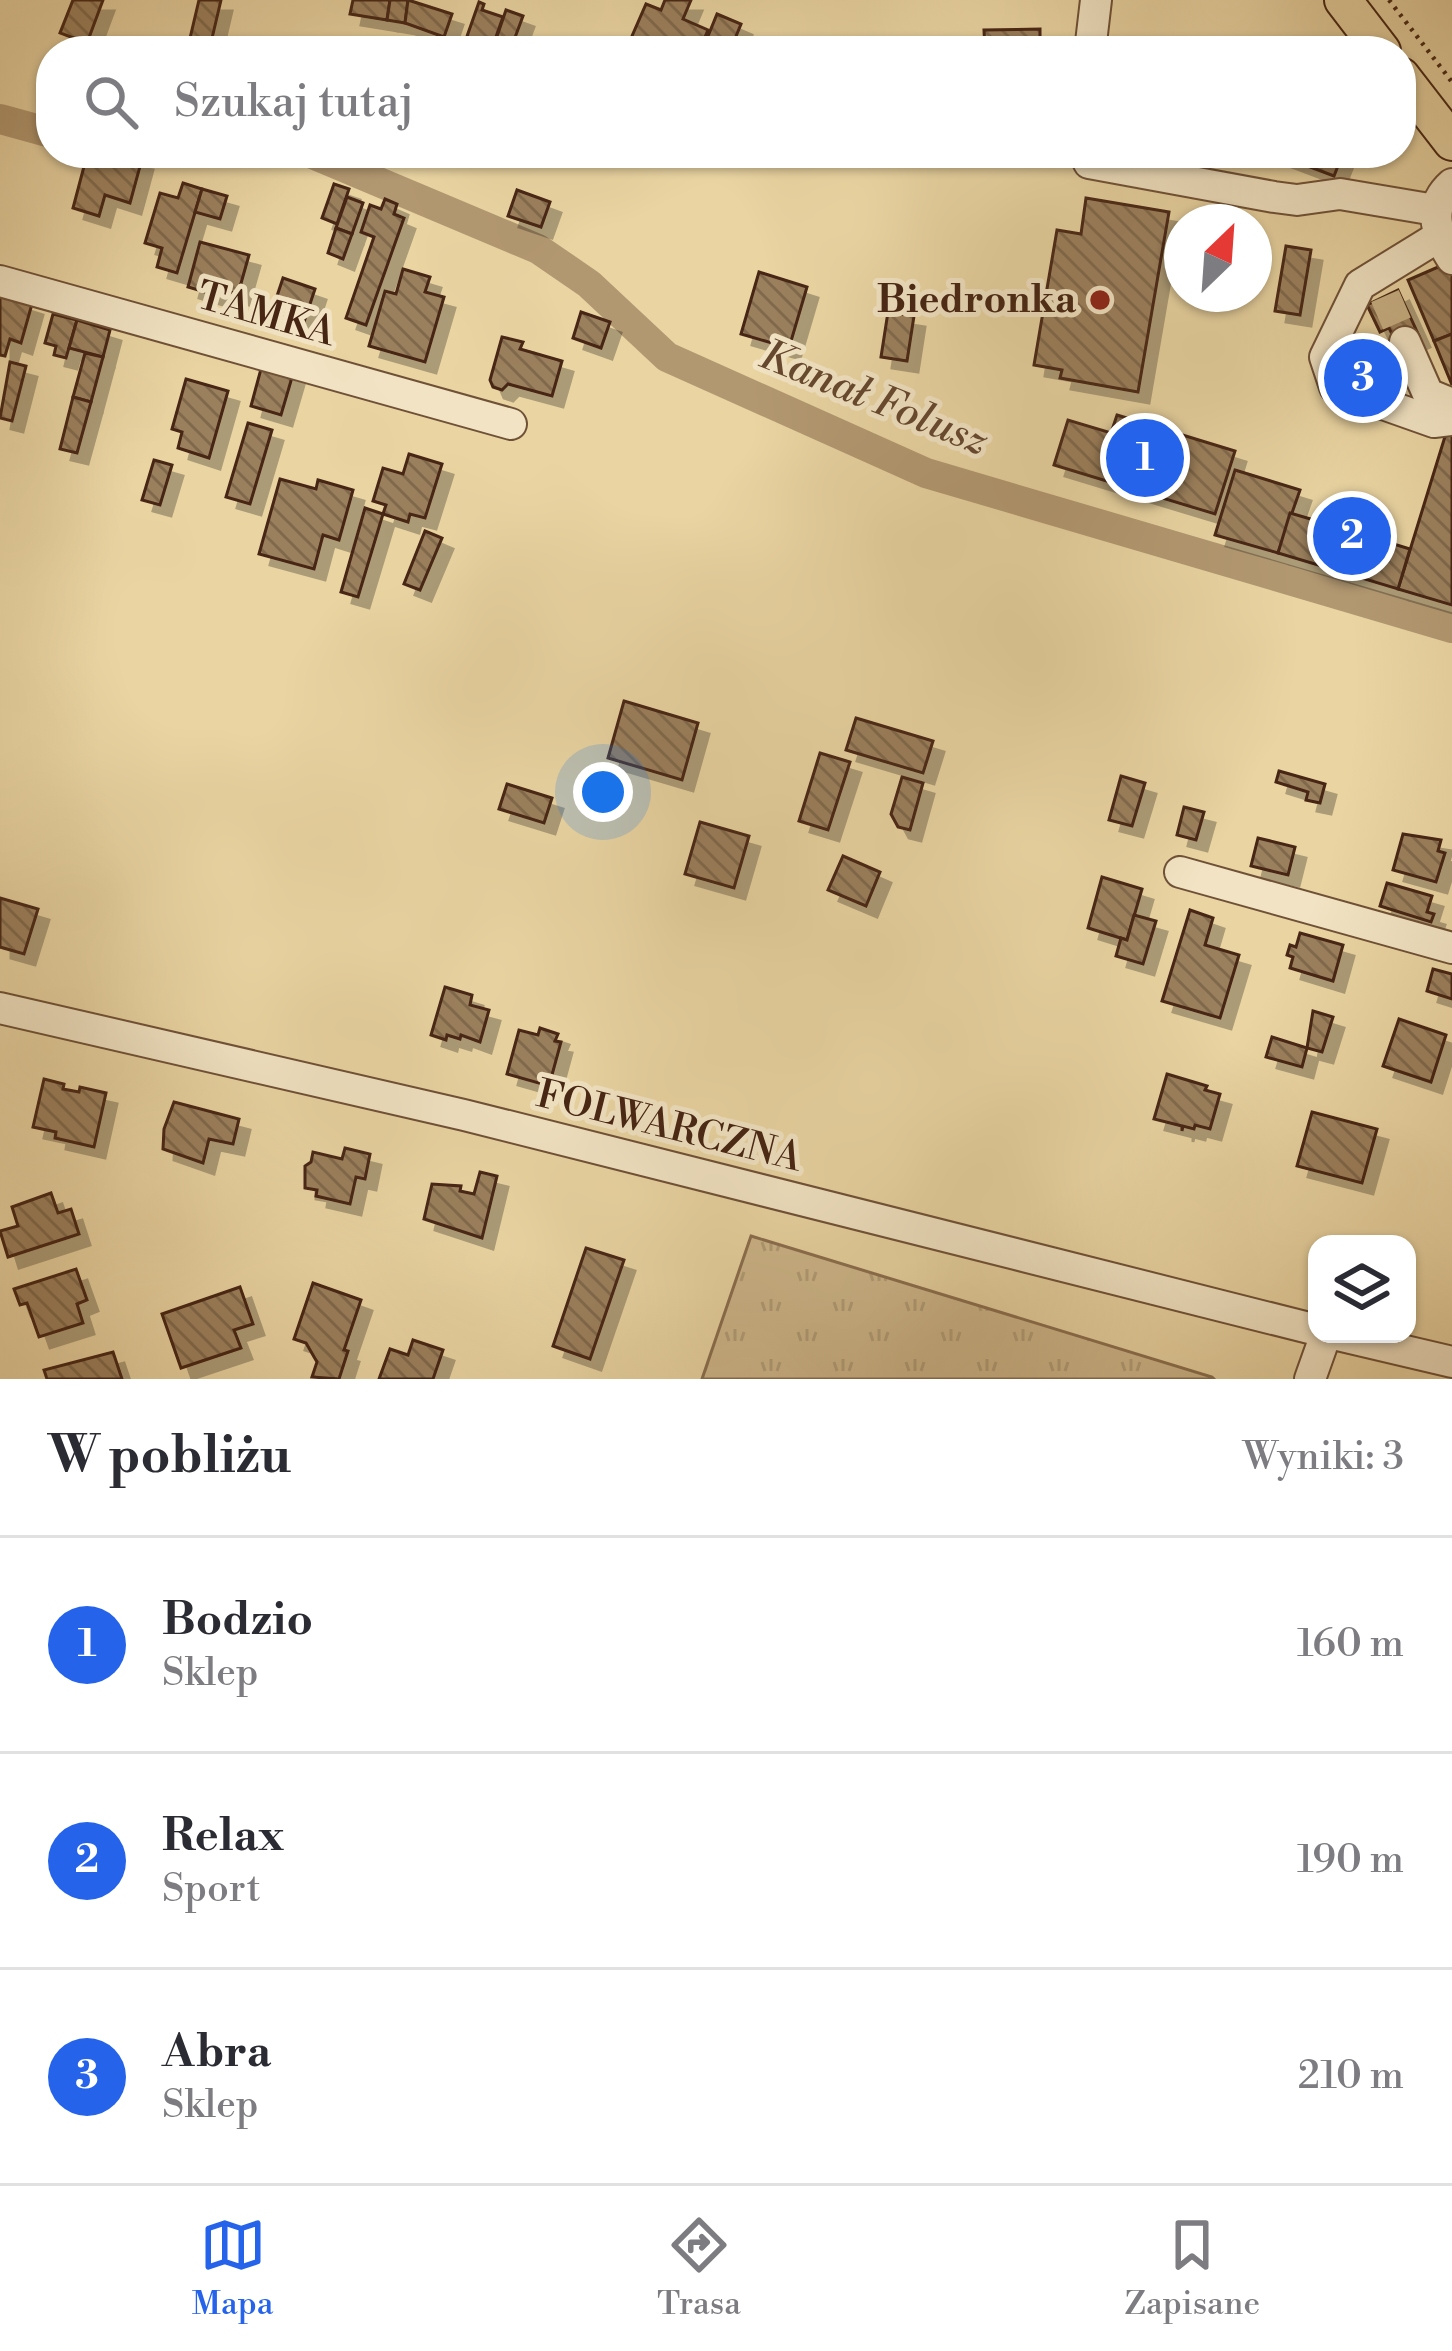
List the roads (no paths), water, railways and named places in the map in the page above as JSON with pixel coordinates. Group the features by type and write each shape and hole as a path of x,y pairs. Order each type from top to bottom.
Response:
{"main road":[{"path":"1343,0 1371,36"},
{"path":"1416,95 1452,142"}],"street":[{"path":"1092,36 1096,0"},
{"path":"1116,168 1298,200 1340,194 1444,223"},
{"path":"1444,223 1379,286 1360,285 1325,357 1335,387 1434,422 1452,420"},
{"name":"TAMKA","path":"0,281 511,424"},
{"path":"1405,342 1428,394 1452,404"},
{"path":"1180,872 1452,948"},
{"name":"FOLWARCZNA","path":"0,1008 464,1115 1308,1328"},
{"path":"1310,1379 1326,1343"},
{"path":"1369,1343 1452,1362"}],"waterway":[{"name":"Kanał Folusz","path":"0,119 36,129"},
{"name":"Kanał Folusz","path":"346,168 538,249 589,284 667,357 926,473 1452,628"}],"tunnel":[{"path":"1385,296 1405,342"}],"place":[{"name":"Biedronka","path":"1100,300"},
{"name":"Abra","path":"1363,378"},
{"name":"Bodzio","path":"1145,458"},
{"name":"Relax","path":"1352,536"}]}
